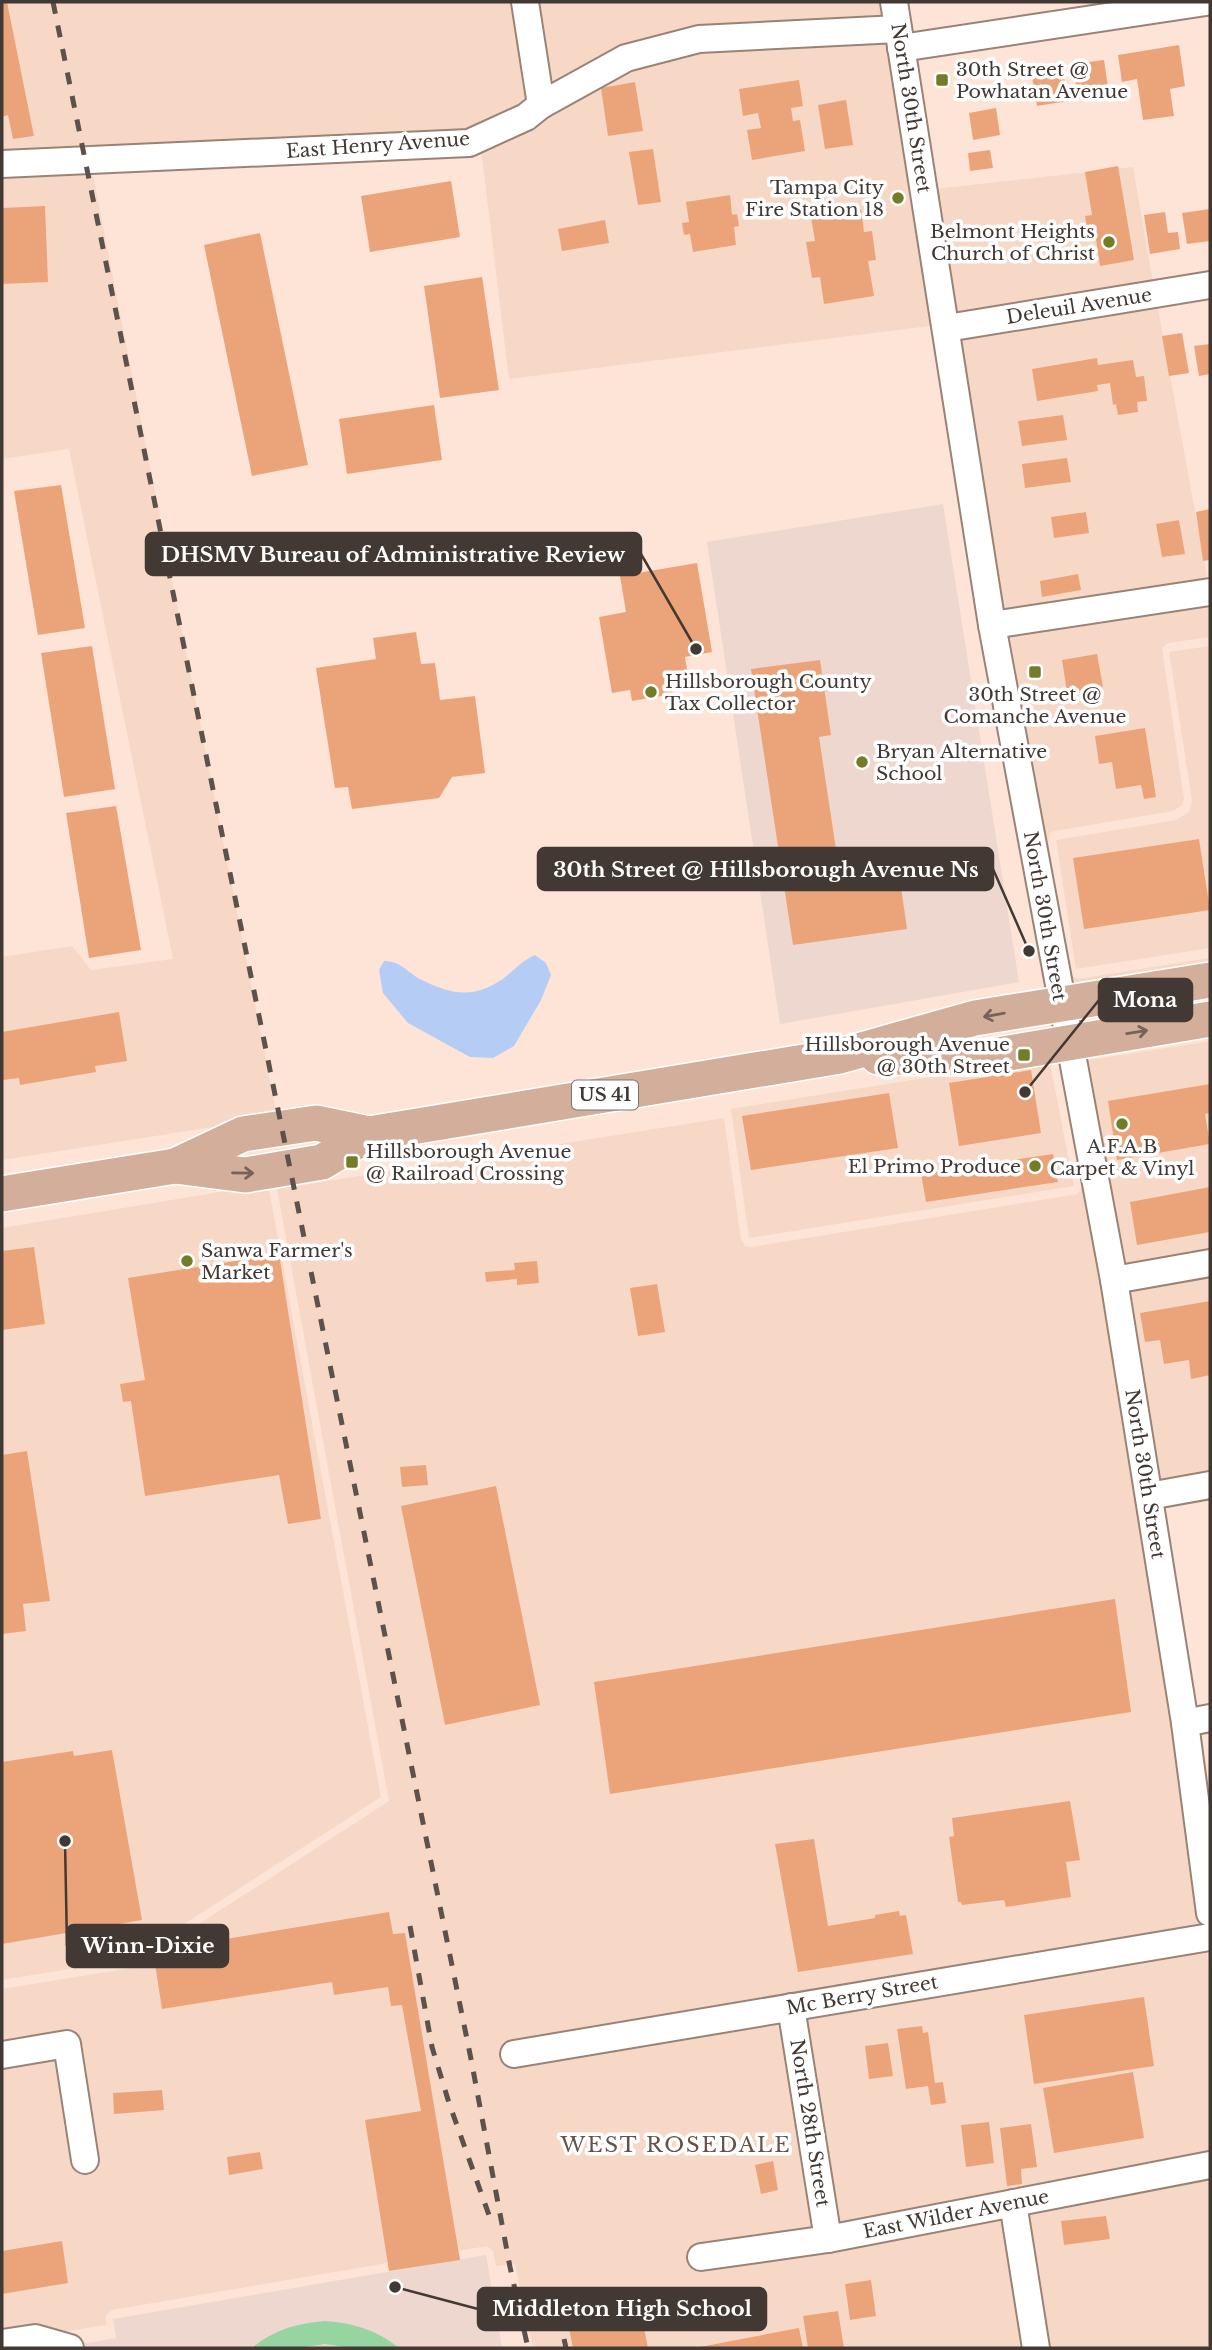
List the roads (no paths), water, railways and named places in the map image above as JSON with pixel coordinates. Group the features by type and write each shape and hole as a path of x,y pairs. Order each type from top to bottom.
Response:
{"main road":[{"name":"US 41","path":"3,1192 175,1166 245,1175 322,1162 369,1134 840,1056 975,1018 1210,980"},
{"name":"US 41","path":"840,1056 979,1058 1210,1019"}],"street":[{"path":"525,2 541,105"},
{"name":"North 30th Street","path":"894,2 992,625 1114,1280 1149,1496 1197,1721 1210,1913"},
{"name":"East Henry Avenue","path":"2,164 469,143 526,117 541,105 626,58 677,43 699,39 900,38 1206,2"},
{"name":"Deleuil Avenue","path":"947,328 1210,285"},
{"path":"992,625 1210,592"},
{"path":"1114,1280 1210,1263"},
{"path":"1149,1496 1210,1485"},
{"name":"Mc Berry Street","path":"514,2054 1210,1937"},
{"name":"North 28th Street","path":"791,2007 828,2239"},
{"path":"2,2054 67,2044 85,2160"},
{"name":"East Wilder Avenue","path":"701,2256 828,2239 1210,2165"},
{"path":"1013,2203 1035,2348"},
{"path":"2,2343 34,2338 69,2348"}],"water":[{"path":"535,955 546,963 551,975 541,1000 514,1046 493,1058 470,1057 408,1023 383,993 379,970 384,961 390,962 443,989 463,993 493,985"}],"railway":[{"path":"53,2 528,2348"},
{"path":"410,1926 432,2047 489,2215"},
{"path":"554,2292 566,2348"}],"place":[{"name":"30th Street @ Powhatan Avenue","path":"942,80"},
{"name":"Tampa City Fire Station 18","path":"898,198"},
{"name":"Belmont Heights Church of Christ","path":"1109,242"},
{"name":"DHSMV Bureau of Administrative Review","path":"696,649"},
{"name":"30th Street @ Comanche Avenue","path":"1035,672"},
{"name":"Hillsborough County Tax Collector","path":"651,692"},
{"name":"Bryan Alternative School","path":"862,762"},
{"name":"30th Street @ Hillsborough Avenue Ns","path":"1029,951"},
{"name":"Hillsborough Avenue @ 30th Street","path":"1024,1055"},
{"name":"Mona","path":"1025,1092"},
{"name":"A.F.A.B Carpet & Vinyl","path":"1122,1124"},
{"name":"Hillsborough Avenue @ Railroad Crossing","path":"352,1162"},
{"name":"El Primo Produce","path":"1035,1166"},
{"name":"Sanwa Farmer's Market","path":"187,1261"},
{"name":"Winn-Dixie","path":"65,1841"},
{"name":"Middleton High School","path":"395,2287"}],"district":[{"name":"WEST ROSEDALE","path":"676,2145"}]}
